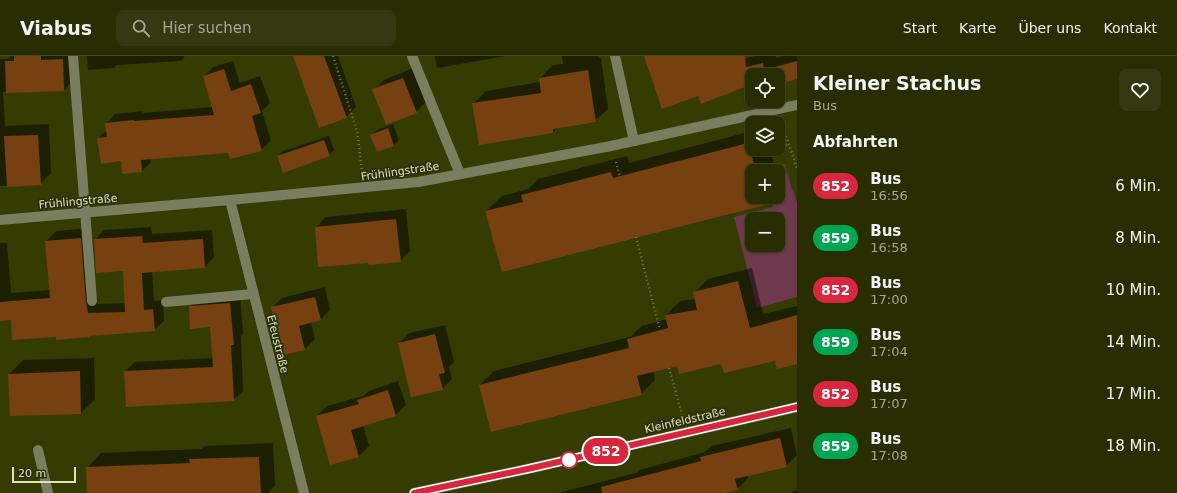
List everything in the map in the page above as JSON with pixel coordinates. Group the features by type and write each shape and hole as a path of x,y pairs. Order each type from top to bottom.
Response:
{"street":[{"path":"73,56 92,301"},
{"path":"412,56 460,174"},
{"path":"615,56 634,141"},
{"name":"Frühlingstraße","path":"0,220 418,182 634,141 797,104"},
{"name":"Efeustraße","path":"230,200 304,493"},
{"path":"166,302 253,294"},
{"name":"Kleinfeldstraße","path":"414,493 532,468 797,407"},
{"path":"38,450 48,493"}],"path":[{"path":"333,56 357,131 364,188"},
{"path":"777,109 797,168"},
{"path":"636,237 660,330"},
{"path":"669,368 686,432"}],"shaded area":[{"path":"785,164 797,203 797,297 757,308 734,217 745,214 745,252 785,252 785,212 754,212 773,207 772,204 785,204"}],"building":[{"path":"14,56 41,56 41,60 63,59 64,91 6,93 5,61 14,61"},
{"path":"293,56 324,56 347,118 319,128"},
{"path":"644,56 745,56 746,67 763,63 764,68 745,68 745,87 701,104 698,96 662,109"},
{"path":"797,61 797,79 785,82 785,68 771,68"},
{"path":"224,69 231,91 251,84 261,113 252,116 262,151 230,159 228,153 141,160 142,172 122,174 121,161 101,164 97,138 107,137 105,123 214,115 203,76"},
{"path":"588,70 596,122 553,129 553,133 479,145 472,103 541,93 539,78"},
{"path":"403,78 417,113 386,125 372,89"},
{"path":"388,128 394,146 377,152 370,135"},
{"path":"38,135 41,185 7,187 4,136"},
{"path":"324,140 330,156 283,173 277,156"},
{"path":"745,144 745,156 752,156 754,164 745,164 745,204 765,205 502,272 485,211 523,202 521,195 611,172 613,178"},
{"path":"396,219 401,262 318,267 315,227"},
{"path":"142,236 143,243 203,239 205,268 142,273 144,310 153,309 155,331 56,340 56,337 12,340 11,320 0,321 0,302 50,298 45,241 81,238 88,313 125,312 123,271 96,273 94,239"},
{"path":"738,281 750,328 797,315 797,364 777,369 775,361 724,373 721,364 679,374 677,366 637,376 642,395 491,432 479,385 629,348 627,339 668,328 665,315 697,310 693,292"},
{"path":"315,297 321,320 299,326 305,350 283,355 271,307"},
{"path":"230,303 234,345 231,345 234,401 126,407 124,371 213,367 210,327 190,329 189,306"},
{"path":"435,334 445,373 439,374 443,390 411,397 398,343"},
{"path":"80,371 81,414 10,416 8,374"},
{"path":"388,390 396,416 351,430 359,457 330,465 316,416 359,404 357,400"},
{"path":"780,438 787,467 735,479 738,490 724,493 602,493 601,487 701,461 700,457"},
{"path":"259,457 261,493 87,493 86,467 190,463 189,459"}],"bus line":[{"name":"852","path":"414,493 532,468 713,425 797,407"}]}
